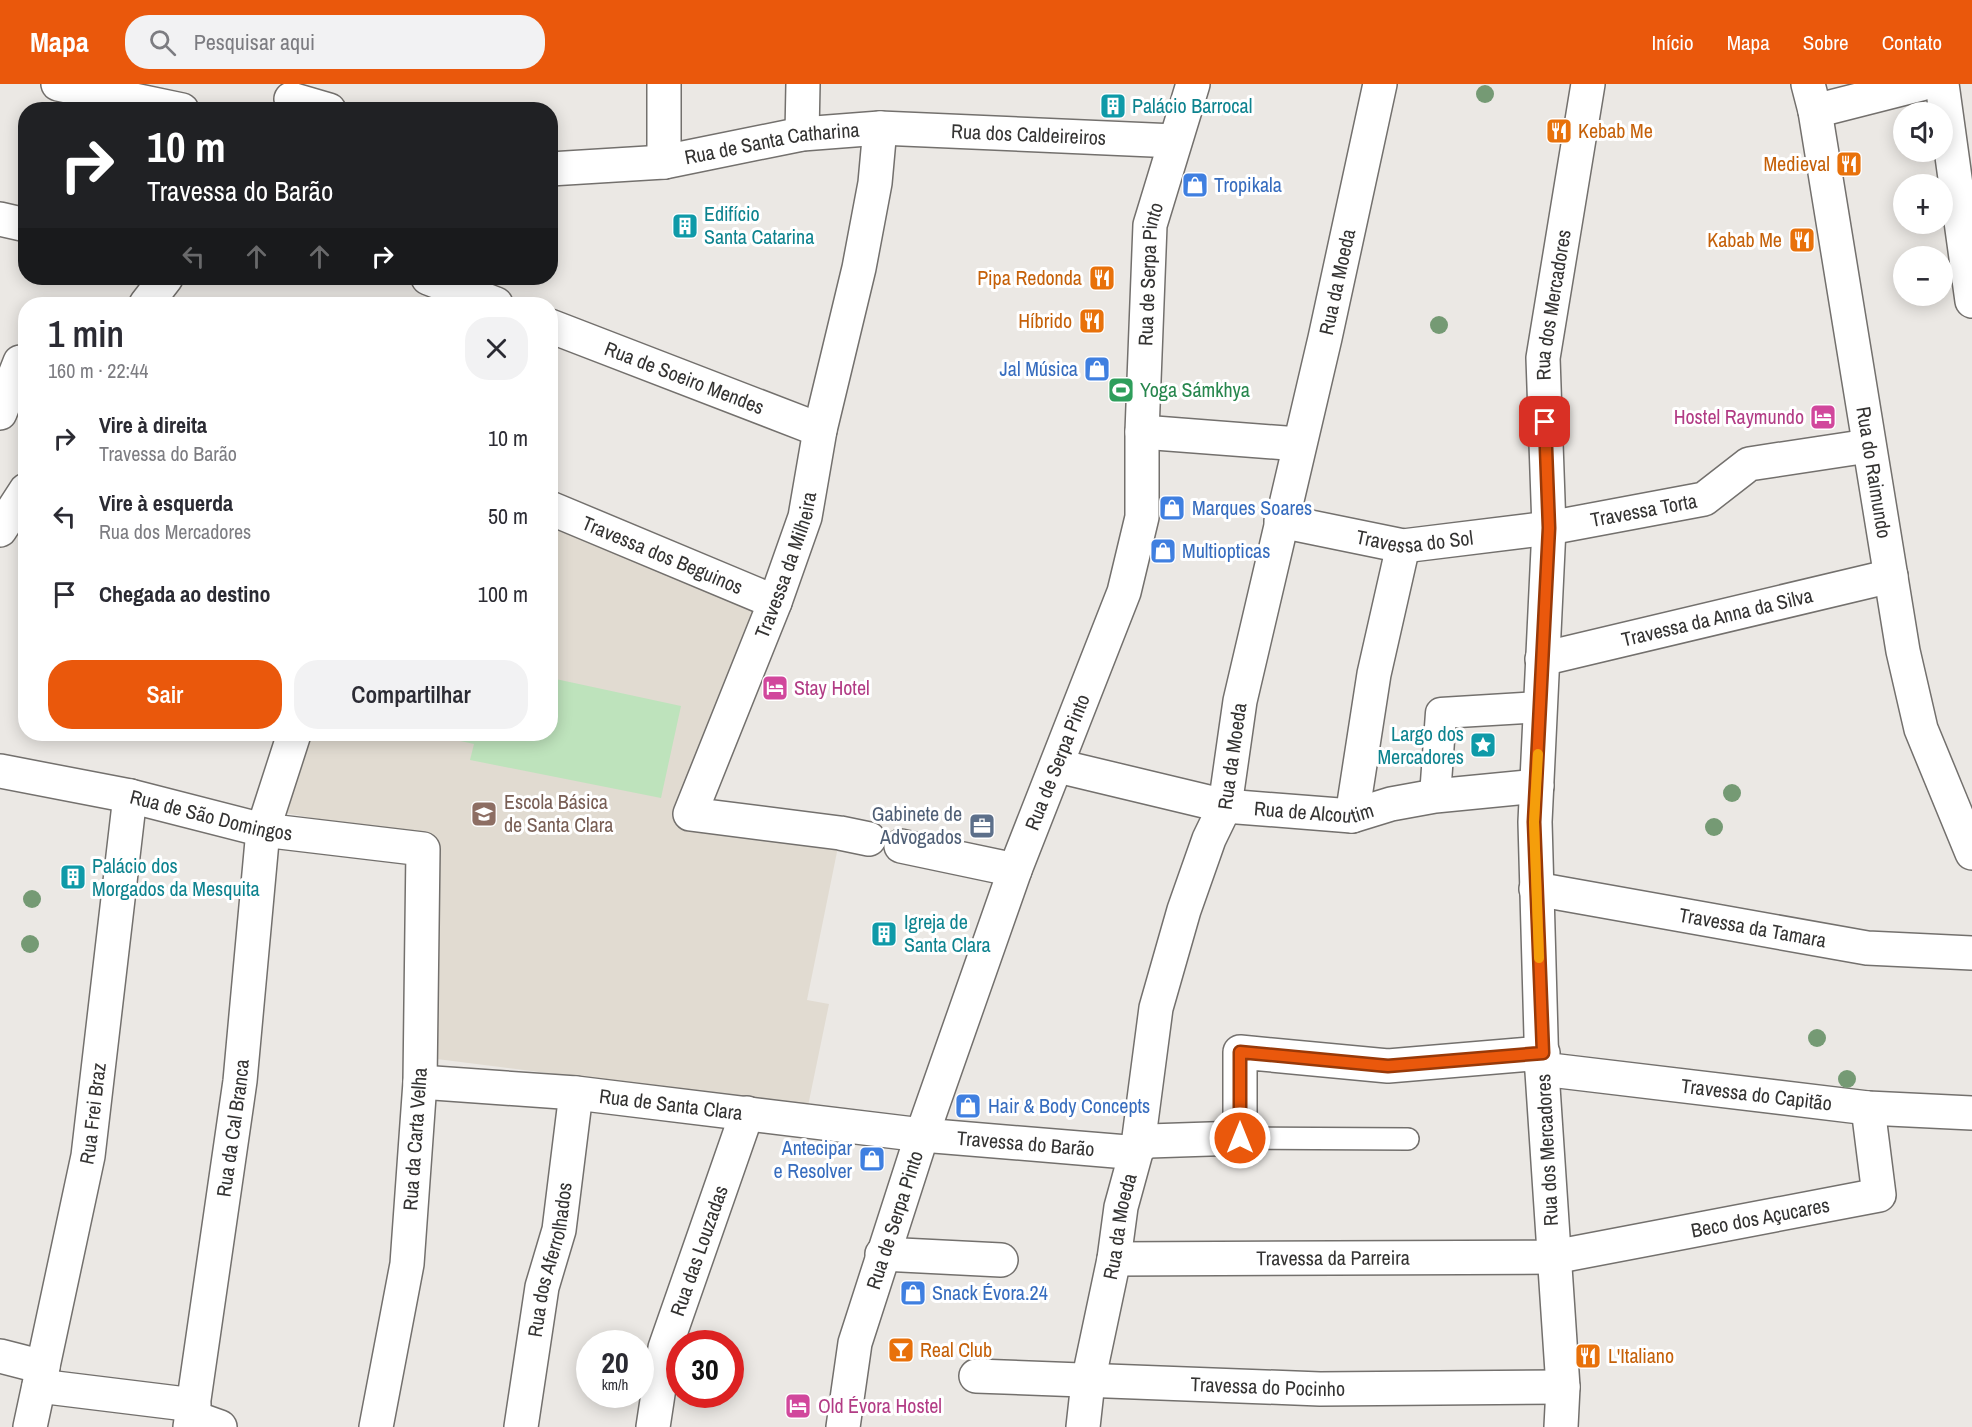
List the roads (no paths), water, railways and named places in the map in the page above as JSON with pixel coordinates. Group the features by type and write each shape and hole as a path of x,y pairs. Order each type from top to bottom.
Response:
{"street":[{"path":"58,84 144,102"},
{"path":"664,84 664,162"},
{"path":"802,134 803,84"},
{"name":"Rua de Serpa Pinto","path":"843,1427 855,1343 922,1135 1015,870 1058,766 1124,592 1142,517 1142,432 1150,225 1193,84"},
{"name":"Rua da Moeda","path":"1083,1427 1088,1382 1114,1259 1121,1207 1138,1145 1156,1008 1184,910 1209,839 1225,806 1240,701 1380,84"},
{"name":"Rua dos Mercadores","path":"1561,1427 1563,1388 1542,1061 1534,822 1549,528 1543,358 1588,84"},
{"path":"1811,98 1921,84"},
{"path":"1942,84 1972,301"},
{"path":"290,97 305,102"},
{"name":"Rua do Raimundo","path":"1811,98 1903,651 1921,729 1972,853"},
{"name":"Rua de Santa Catharina","path":"558,169 664,162 802,134 880,128"},
{"name":"Rua dos Caldeireiros","path":"880,128 1175,141"},
{"name":"Travessa da Milheira","path":"869,839 840,833 690,814 775,602 805,517 820,430 859,268 875,183 880,128"},
{"path":"0,219 18,223"},
{"path":"151,297 161,285"},
{"path":"445,290 470,297"},
{"name":"Rua de Soeiro Mendes","path":"558,329 820,430"},
{"path":"0,413 15,360"},
{"path":"1142,432 1299,444"},
{"name":"Travessa Torta","path":"1549,528 1704,499 1749,464 1868,446"},
{"path":"0,530 18,502"},
{"name":"Travessa dos Beguinos","path":"558,511 775,602"},
{"name":"Travessa do Sol","path":"1281,520 1403,546 1549,528"},
{"path":"1352,816 1374,674 1403,546"},
{"name":"Travessa da Anna da Silva","path":"1542,659 1891,576"},
{"path":"1435,796 1441,713 1540,707"},
{"name":"Rua da Cal Branca","path":"199,1419 240,1081 263,830 292,741"},
{"name":"Rua de Alcoutim","path":"1058,766 1225,806 1352,816 1391,804 1435,796 1537,786"},
{"name":"Rua de São Domingos","path":"0,771 130,796 263,830 423,849"},
{"name":"Rua Frei Braz","path":"30,1427 88,1156 130,796"},
{"path":"901,846 1015,870"},
{"name":"Rua da Carta Velha","path":"376,1427 407,1264 420,1082 423,849"},
{"name":"Travessa da Tamara","path":"1536,890 1867,948 1972,953"},
{"path":"1240,1138 1240,1052 1388,1066 1542,1061"},
{"name":"Travessa do Capitão","path":"1542,1061 1670,1082 1868,1108 1972,1113"},
{"name":"Rua de Santa Clara","path":"420,1082 576,1093 922,1135"},
{"name":"Rua dos Aferrolhados","path":"521,1427 542,1287 559,1230 576,1093"},
{"name":"Beco dos Açucares","path":"1554,1257 1879,1195 1868,1108"},
{"name":"Rua das Louzadas","path":"653,1427 665,1348 747,1113"},
{"name":"Travessa do Barão","path":"922,1135 1127,1152 1149,1141 1240,1138"},
{"path":"882,1254 1002,1260"},
{"name":"Travessa da Parreira","path":"1114,1259 1554,1257"},
{"path":"0,1356 41,1377 199,1419"},
{"name":"Travessa do Pocinho","path":"976,1376 1320,1389 1563,1388"}],"lane":[{"path":"1240,1138 1408,1139"}],"place":[{"name":"Palácio Barrocal","path":"1113,106"},
{"name":"Kebab Me","path":"1559,131"},
{"name":"Medieval","path":"1849,164"},
{"name":"Tropikala","path":"1195,185"},
{"name":"Edifício Santa Catarina","path":"685,226"},
{"name":"Kabab Me","path":"1802,240"},
{"name":"Pipa Redonda","path":"1102,278"},
{"name":"Híbrido","path":"1092,321"},
{"name":"Jal Música","path":"1097,369"},
{"name":"Yoga Sámkhya","path":"1121,390"},
{"name":"Hostel Raymundo","path":"1823,417"},
{"name":"Marques Soares","path":"1172,508"},
{"name":"Multiopticas","path":"1163,551"},
{"name":"Stay Hotel","path":"775,688"},
{"name":"Largo dos Mercadores","path":"1483,745"},
{"name":"Escola Básica de Santa Clara","path":"484,814"},
{"name":"Gabinete de Advogados","path":"982,826"},
{"name":"Palácio dos Morgados da Mesquita","path":"73,877"},
{"name":"Igreja de Santa Clara","path":"884,934"},
{"name":"Hair & Body Concepts","path":"968,1106"},
{"name":"Antecipar e Resolver","path":"872,1159"},
{"name":"Snack Évora.24","path":"913,1293"},
{"name":"Real Club","path":"901,1350"},
{"name":"L'Italiano","path":"1588,1356"},
{"name":"Old Évora Hostel","path":"798,1406"}]}
